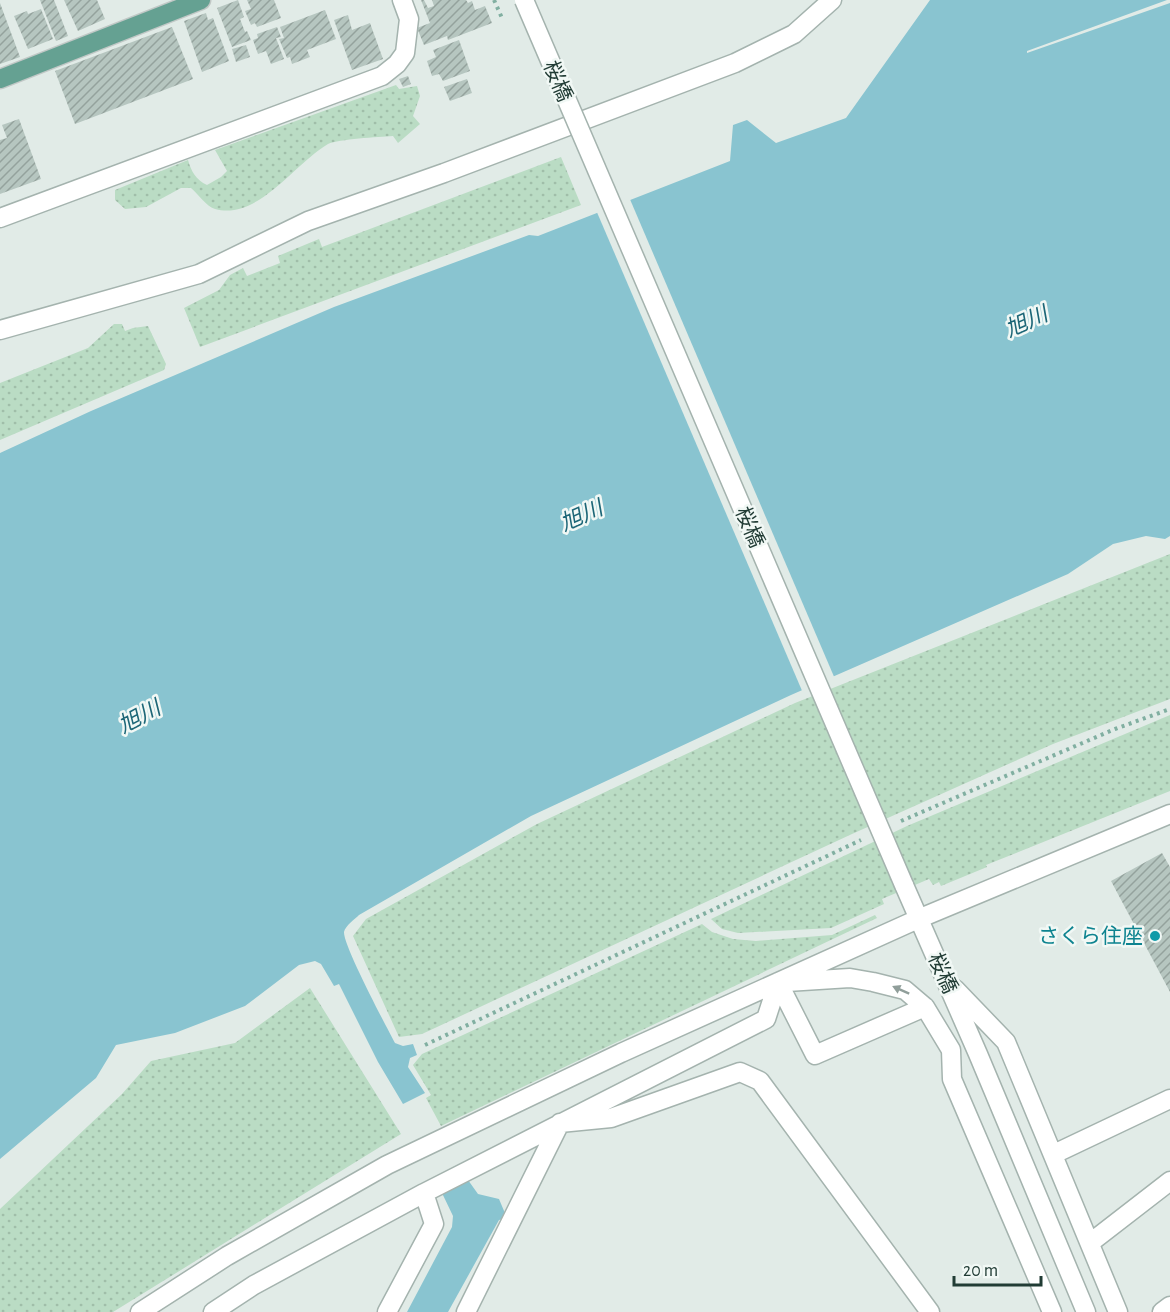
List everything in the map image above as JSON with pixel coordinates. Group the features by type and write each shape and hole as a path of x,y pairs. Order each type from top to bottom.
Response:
{"main road":[{"path":"0,80 201,0"}],"street":[{"path":"0,218 382,76 397,64 405,53 409,19 402,0"},
{"name":"桜橋","path":"524,0 978,1054 1086,1312"},
{"path":"0,330 199,274 308,220 444,173 735,63 794,34 832,0"},
{"path":"140,1312 227,1256 387,1165 621,1053 918,919 1170,814"},
{"path":"778,982 850,978 905,990 925,1007 951,1050 951,1079 1052,1312"},
{"path":"945,979 1006,1042 1118,1312"},
{"path":"778,982 815,1055 925,1007"},
{"path":"213,1312 254,1285 424,1193 766,1019 778,982"},
{"path":"951,1050 978,1054"},
{"path":"560,1124 611,1118 740,1072 760,1081 930,1312"},
{"path":"1054,1154 1170,1100"},
{"path":"466,1312 560,1124"},
{"path":"1090,1243 1170,1181"},
{"path":"387,1312 434,1224 424,1193"},
{"path":"1162,1312 1170,1306"}],"path":[{"path":"494,0 502,18"},
{"path":"900,822 1115,729 1170,709"},
{"path":"425,1045 868,836"}],"green space":[{"path":"396,85 399,89 417,86 420,96 413,116 420,124 398,143 393,136 328,144 261,199 246,207 231,210 212,208 191,188 181,188 146,207 125,209 115,200 115,190 188,160 194,175 207,185 227,171 215,150"},
{"path":"561,157 581,205 200,347 184,308 219,290 230,275 243,268 247,276 280,263 278,256 319,239 322,247"},
{"path":"114,324 122,324 125,331 148,326 166,364 164,370 0,440 0,383 88,348"},
{"path":"1170,554 1170,699 1053,744 852,834 422,1034 399,1037 353,936 366,919 537,824 795,703"},
{"path":"1170,715 1170,791 986,865 987,867 941,886 939,882 933,885 929,879 882,899 884,904 831,928 738,933 722,929 711,919 907,826"},
{"path":"875,915 877,918 441,1126 426,1098 431,1095 413,1065 422,1054 702,924 712,932 733,939 756,941 832,935"},
{"path":"310,988 401,1134 113,1312 0,1312 0,1209 122,1094 151,1061 235,1043"}],"water":[{"name":"旭川","path":"930,0 1167,0 1027,51 1027,53 1170,3 1170,536 1165,539 1146,536 1113,544 1068,574 791,695 531,816 359,915 344,932 350,952 395,1043 403,1046 413,1044 417,1055 410,1058 408,1067 425,1093 403,1104 378,1062 339,984 334,986 321,964 315,961 299,965 245,1006 175,1033 116,1045 96,1078 0,1159 0,453 91,411 334,307 529,235 538,236 730,161 733,125 747,120 776,143 846,118"},
{"path":"468,1180 478,1194 499,1199 507,1218 499,1220 448,1312 407,1312 452,1227 453,1216 442,1193"}],"pier":[{"path":"629,197 835,679 803,693 596,210"}],"building":[{"path":"40,0 54,0 68,36 56,41"},
{"path":"64,0 97,0 105,19 78,31"},
{"path":"238,0 244,17 240,19 251,40 232,47 217,8"},
{"path":"247,0 274,0 281,18 257,27 255,23 251,25 245,11 251,9"},
{"path":"421,0 424,0 428,8 434,6 432,0 466,0 468,3 472,1 475,10 485,6 492,23 448,40 447,36 424,45 417,28 430,23"},
{"path":"0,3 20,57 0,64"},
{"path":"41,9 53,39 28,49 14,16"},
{"path":"325,10 336,39 307,50 310,57 292,64 279,39 284,38 280,27"},
{"path":"206,13 208,20 213,18 229,61 202,72 184,21"},
{"path":"348,15 352,30 370,23 383,59 352,70 334,20"},
{"path":"172,27 193,79 75,124 55,71"},
{"path":"277,27 281,37 276,38 284,59 271,64 266,51 258,54 253,40 258,38 257,34"},
{"path":"459,40 470,71 443,81 439,74 432,76 427,61 436,57 433,50"},
{"path":"246,45 250,57 236,62 232,49"},
{"path":"408,76 411,84 403,87 399,79"},
{"path":"467,79 472,93 450,101 444,87"},
{"path":"19,119 41,179 0,194 0,140 7,138 2,125"},
{"name":"さくら住座","path":"1162,853 1170,867 1170,992 1111,881"}],"place":[{"name":"さくら住座","path":"1155,936"}]}
